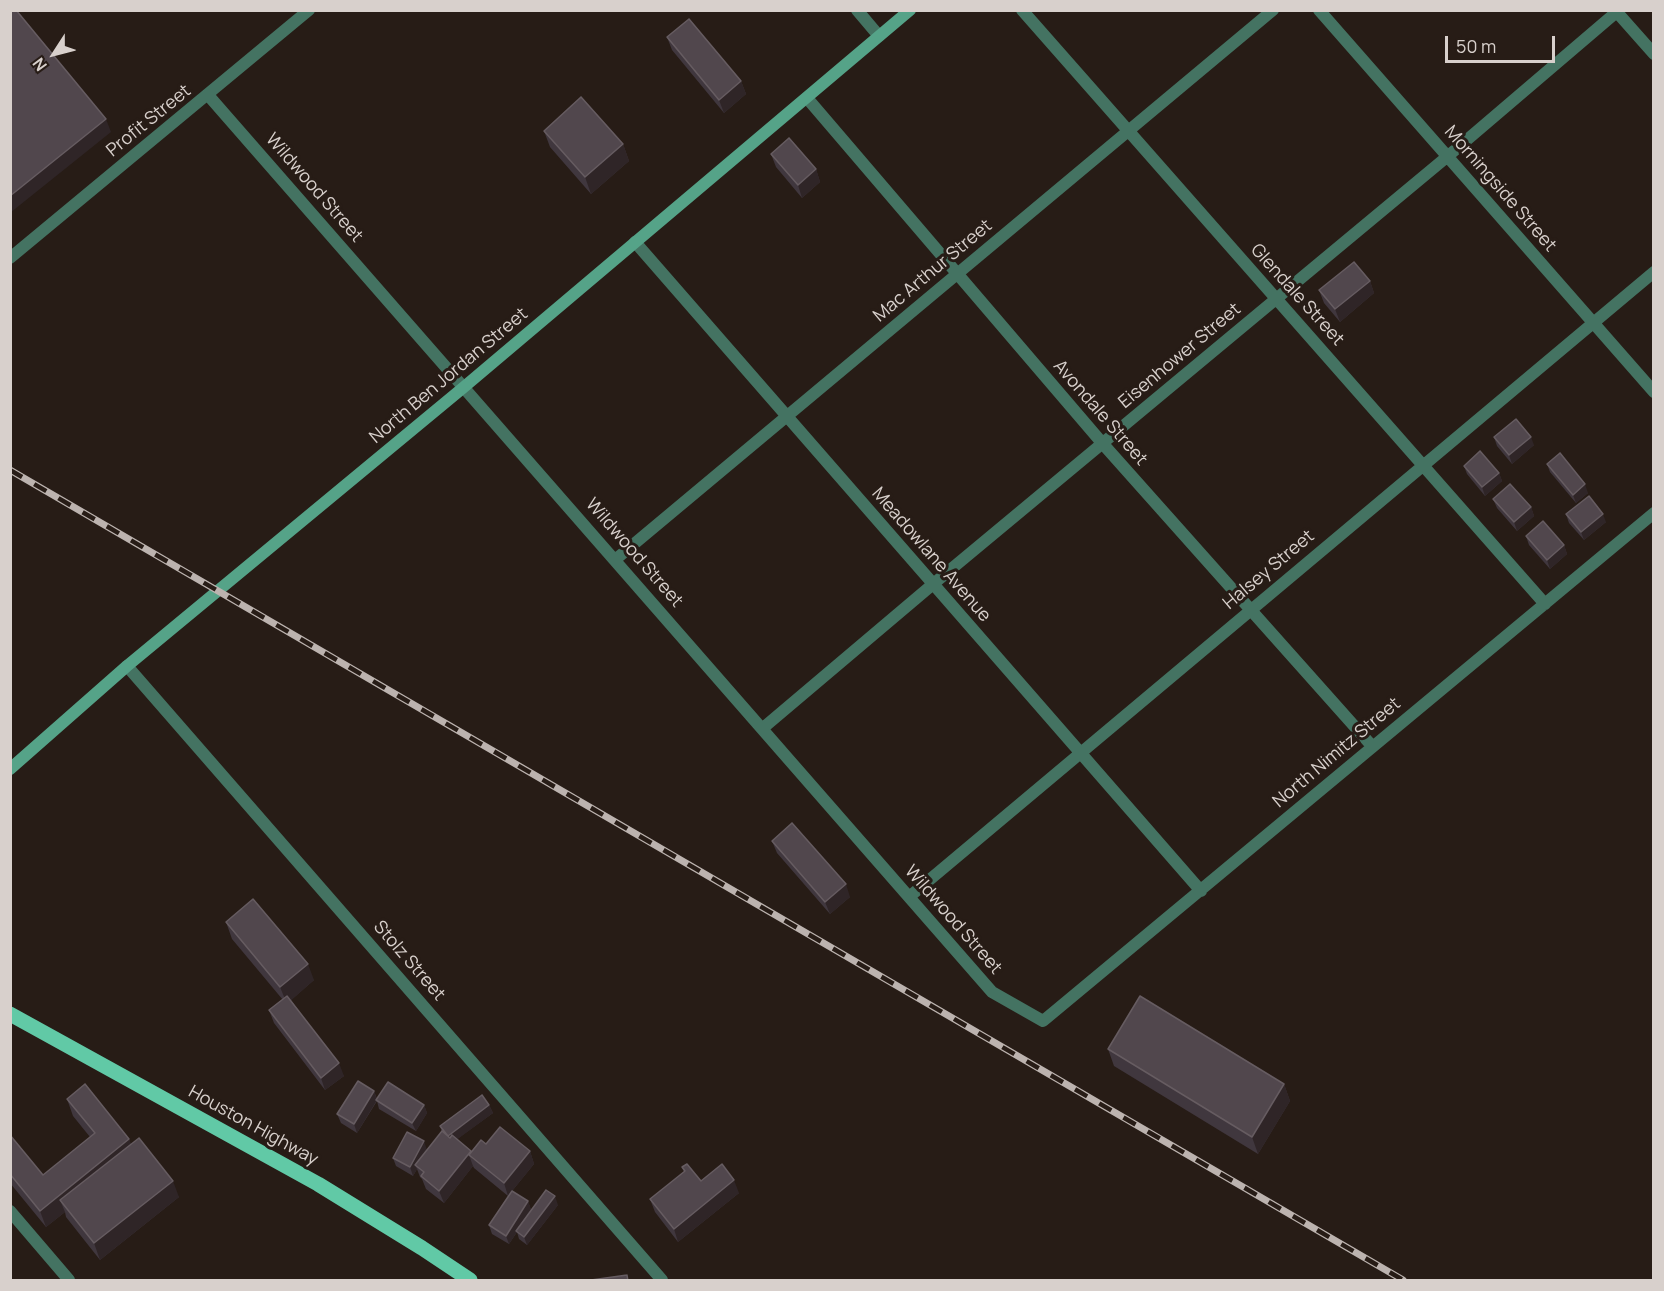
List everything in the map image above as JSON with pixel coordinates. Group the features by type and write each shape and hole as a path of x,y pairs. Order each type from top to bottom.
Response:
{"main road":[{"name":"Houston Highway","path":"10,1014 318,1184 422,1248 470,1281"}],"street":[{"name":"Profit Street","path":"10,258 309,10"},
{"path":"857,10 879,36"},
{"name":"North Ben Jordan Street","path":"10,769 127,666 464,387 910,10"},
{"name":"Glendale Street","path":"1022,10 1545,604"},
{"name":"Mac Arthur Street","path":"616,559 788,418 1273,10"},
{"name":"Morningside Street","path":"1319,10 1594,321 1653,392"},
{"path":"1617,11 1653,54"},
{"name":"Eisenhower Street","path":"763,728 1275,298 1448,156 1617,11"},
{"name":"Wildwood Street","path":"208,95 616,559 992,992 1043,1021"},
{"name":"Avondale Street","path":"807,99 1103,444 1372,746"},
{"name":"Meadowlane Avenue","path":"635,242 1201,891"},
{"name":"Halsey Street","path":"909,897 1653,272"},
{"name":"North Nimitz Street","path":"1043,1021 1653,513"},
{"name":"Stolz Street","path":"127,666 662,1281"},
{"path":"10,1211 69,1281"}],"building":[{"path":"10,10 16,10 106,119 10,196"},
{"path":"689,19 741,81 719,100 667,37"},
{"path":"581,97 623,144 585,177 544,131"},
{"path":"789,138 816,169 798,185 771,154"},
{"path":"1354,262 1370,281 1335,309 1319,290"},
{"path":"1516,419 1531,437 1509,455 1494,437"},
{"path":"1480,451 1499,473 1482,487 1464,466"},
{"path":"1560,453 1585,484 1573,495 1547,464"},
{"path":"1510,484 1531,507 1514,522 1493,499"},
{"path":"1589,496 1603,514 1581,532 1566,514"},
{"path":"1543,521 1564,545 1547,560 1526,536"},
{"path":"792,823 846,884 825,902 772,841"},
{"path":"253,899 308,964 280,987 226,922"},
{"path":"287,996 339,1063 321,1078 269,1010"},
{"path":"1140,996 1284,1084 1252,1137 1108,1049"},
{"path":"358,1081 374,1091 354,1124 337,1114"},
{"path":"388,1082 424,1105 412,1123 376,1100"},
{"path":"85,1084 129,1139 40,1211 10,1174 10,1135 43,1175 95,1133 67,1099"},
{"path":"482,1095 489,1105 448,1136 440,1126"},
{"path":"500,1127 530,1151 504,1183 469,1155 481,1140 486,1144"},
{"path":"442,1131 450,1138 452,1135 471,1151 439,1191 421,1176 424,1172 415,1165"},
{"path":"407,1132 424,1141 410,1167 393,1158"},
{"path":"139,1138 173,1181 94,1243 60,1200"},
{"path":"687,1164 701,1181 722,1164 734,1180 674,1229 650,1199 685,1171 682,1167"},
{"path":"546,1190 555,1196 524,1237 516,1231"},
{"path":"512,1191 528,1201 506,1236 489,1225"},
{"path":"627,1275 628,1281 584,1281"}],"railway":[{"path":"10,470 1403,1280"}]}
